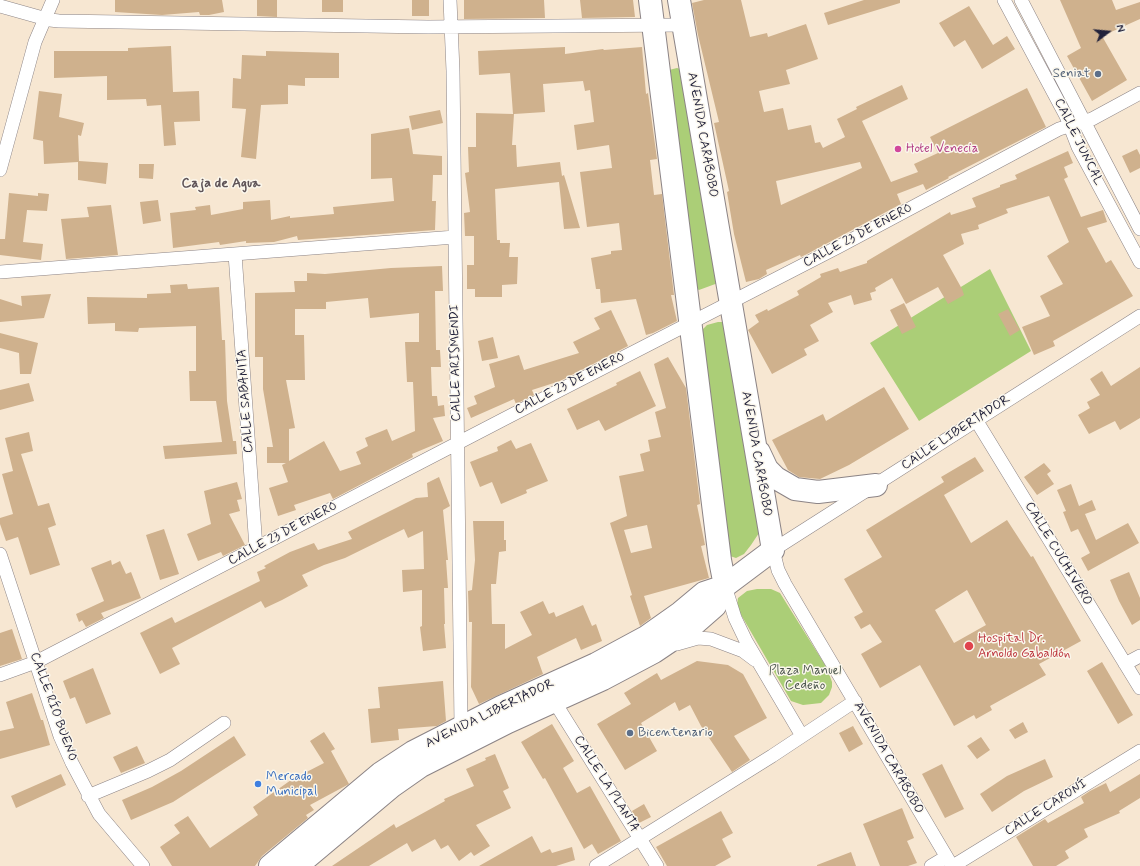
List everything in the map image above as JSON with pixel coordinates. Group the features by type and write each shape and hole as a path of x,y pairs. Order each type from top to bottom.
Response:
{"highway":[{"path":"650,0 720,560 725,586"},
{"name":"AVENIDA CARABOBO","path":"679,0 773,550"},
{"path":"755,444 768,469 785,484 795,489 818,492 876,485"},
{"name":"AVENIDA LIBERTADOR","path":"270,866 390,766 432,740 625,649 660,628 704,593 725,586 773,550"},
{"name":"AVENIDA LIBERTADOR","path":"297,866 391,787 440,755 603,679 654,652 715,606 725,586"}],"street":[{"path":"0,170 35,42 53,0"},
{"name":"CALLE ARISMENDI","path":"450,0 455,237 461,726"},
{"name":"CALLE JUNCAL","path":"1004,0 1070,126 1078,147 1140,262"},
{"name":"CALLE JUNCAL","path":"1021,0 1140,229"},
{"path":"0,6 59,21 451,27 683,25"},
{"name":"CALLE 23 DE ENERO","path":"0,674 36,662 457,443 845,244 1059,129 1084,122 1140,94"},
{"path":"0,272 455,237"},
{"name":"CALLE SABANITA","path":"235,254 256,548"},
{"name":"CALLE LIBERTADOR","path":"773,550 1140,316"},
{"name":"CALLE CUCHIVERO","path":"976,420 1140,688"},
{"name":"AVENIDA CARABOBO","path":"773,550 778,570 784,584 950,863"},
{"name":"CALLE RÍO BUENO","path":"0,554 60,736 88,796 99,814 143,866"},
{"path":"725,586 736,618 758,662 802,736"},
{"path":"654,652 698,638 728,644 743,651 758,662"},
{"path":"1125,664 1140,656"},
{"name":"CALLE LA PLANTA","path":"554,701 657,866"},
{"path":"596,866 855,701"},
{"path":"88,796 148,771 170,760 224,724"},
{"name":"CALLE CARONÍ","path":"931,866 950,863 1140,751"}],"green space":[{"path":"677,68 680,69 718,283 699,290 697,289 669,70"},
{"path":"990,269 1031,351 919,421 870,343"},
{"path":"723,322 760,527 759,533 751,545 744,554 736,558 730,556 700,332 707,325"},
{"name":"Plaza Manuel Cedeño","path":"771,589 780,593 827,668 832,682 832,687 829,695 821,703 803,705 791,701 740,613 737,605 738,598 747,591"}],"building":[{"path":"115,0 222,0 224,12 209,15 200,15 199,12 162,15 115,12"},
{"path":"257,0 277,0 277,17 257,16"},
{"path":"322,0 343,0 343,12 322,12"},
{"path":"412,0 429,0 429,16 412,16"},
{"path":"464,0 544,0 545,18 464,19"},
{"path":"580,0 633,0 635,17 582,18"},
{"path":"704,0 741,0 750,37 767,33 768,37 806,24 818,59 786,70 790,84 759,91 764,112 783,108 788,130 811,125 815,143 820,142 823,148 845,137 837,119 857,109 856,107 902,85 908,99 862,121 891,182 918,172 914,164 938,153 930,137 1027,88 1046,127 948,177 949,178 926,190 923,184 897,194 901,204 801,257 800,255 766,270 767,274 759,279 746,282 734,234 727,192 729,191 714,123 719,122 698,35 692,3","holes":["860,162 862,168 781,205 776,181"]},
{"path":"864,0 900,0 900,3 828,25 824,13"},
{"path":"1060,0 1112,0 1116,10 1140,2 1140,19 1102,36 1127,80 1092,101 1067,56 1081,48"},
{"path":"969,6 993,45 1007,36 1015,49 982,69 965,40 954,47 939,23"},
{"path":"171,46 173,92 199,91 200,121 174,122 176,145 164,146 161,105 147,106 146,99 107,100 107,76 54,78 54,51 128,51 128,48"},
{"path":"565,47 565,54 603,49 642,47 646,94 648,93 657,159 650,160 654,195 662,194 674,295 671,295 677,321 653,333 646,335 636,299 601,303 600,289 596,289 591,258 611,254 611,251 622,250 619,223 587,227 580,172 612,168 609,145 577,150 574,125 594,122 590,90 585,91 583,81 543,84 545,112 514,114 512,145 516,145 517,167 560,162 562,176 564,175 580,228 564,229 559,182 495,189 497,240 500,240 500,243 510,243 509,257 518,257 517,284 502,285 502,297 475,297 475,289 467,289 467,265 474,265 474,236 465,236 464,213 470,212 465,173 469,172 468,147 476,147 476,113 513,114 510,73 479,75 478,51"},
{"path":"266,51 339,53 339,78 305,78 305,86 288,85 288,104 261,105 256,159 241,157 246,109 232,108 233,78 241,79 242,55 266,56"},
{"path":"39,91 62,94 59,117 84,123 81,136 78,135 79,161 108,163 106,184 78,180 78,162 44,164 43,141 33,139"},
{"path":"440,110 443,123 412,130 409,116"},
{"path":"409,128 413,154 442,156 442,175 433,175 432,201 436,201 435,230 298,240 297,236 274,242 246,243 246,241 220,245 219,242 173,248 170,213 196,210 195,207 210,205 211,215 243,209 243,202 270,200 271,220 290,216 290,218 334,214 333,207 394,201 392,178 371,179 371,134"},
{"path":"1137,149 1140,155 1140,168 1130,173 1122,156"},
{"path":"1068,151 1073,163 1064,167 1068,177 1064,179 1081,217 1103,210 1107,222 1087,228 1106,263 1111,260 1133,296 1053,341 1055,346 1034,355 1022,327 1050,316 1040,296 1063,284 1047,256 1069,242 1049,196 1006,209 1008,213 978,225 979,229 961,234 964,244 943,255 964,295 948,304 938,287 906,304 892,278 875,288 876,291 870,293 872,300 854,305 851,295 828,303 833,312 810,325 819,341 804,349 807,355 772,374 748,330 759,322 755,315 767,309 768,311 799,295 797,291 821,277 820,274 838,268 840,272 867,263 867,261 950,212 951,215 976,207 972,198 1017,179 1015,175"},
{"path":"139,164 154,164 153,179 139,178"},
{"path":"9,193 38,196 38,193 49,194 47,211 27,210 23,242 43,244 41,260 0,255 0,239 5,239"},
{"path":"158,200 161,221 143,224 140,202"},
{"path":"111,205 118,255 66,259 61,219 89,217 87,207"},
{"path":"442,266 443,291 435,291 436,350 440,350 441,367 431,367 432,396 437,396 438,406 444,405 445,416 433,418 443,441 412,454 413,457 333,499 330,493 294,505 296,510 278,516 269,488 288,482 282,465 286,463 267,463 267,447 273,447 263,389 263,357 255,357 255,293 295,292 294,281 307,281 307,273 325,274 391,268","holes":["368,298 370,318 419,313 419,342 405,342 407,382 413,382 415,431 392,441 387,429 365,438 368,446 356,452 361,464 340,471 324,441 289,461 289,429 295,428 286,380 305,380 304,335 295,335 295,309 326,309 326,302"]},
{"path":"187,284 188,289 219,287 222,340 225,340 227,401 233,441 236,441 237,454 165,459 163,446 222,442 216,401 190,401 189,371 196,371 196,326 139,328 138,332 115,331 115,323 88,324 87,297 147,298 147,294 171,293 170,285"},
{"path":"51,294 44,318 0,322 0,299 22,306 21,296"},
{"path":"904,303 916,327 902,334 890,310"},
{"path":"1008,309 1020,330 1010,336 998,314"},
{"path":"611,310 628,346 560,381 532,390 534,395 516,404 514,399 471,418 467,408 477,404 474,396 495,387 489,364 519,355 524,370 579,353 573,342 600,329 594,318"},
{"path":"0,333 38,343 31,374 20,374 19,353 0,348"},
{"path":"493,337 498,358 482,361 478,341"},
{"path":"668,357 686,388 700,504 697,505 705,545 701,546 709,578 644,596 651,618 640,626 630,596 632,595 610,523 627,516 619,476 644,471 640,454 650,451 648,440 661,437 655,412 666,408 654,364","holes":["647,525 652,548 631,553 624,530"]},
{"path":"1140,367 1140,418 1120,430 1115,421 1089,434 1078,415 1090,408 1087,402 1100,395 1090,379 1102,371 1111,386"},
{"path":"640,371 656,406 605,431 599,420 577,430 567,409 617,385 616,383"},
{"path":"29,383 34,401 0,410 0,390"},
{"path":"884,387 909,429 849,465 820,479 799,477 788,470 772,440 823,414 826,421"},
{"path":"29,432 33,451 21,454 38,506 49,503 56,525 48,528 60,565 30,575 18,537 6,541 0,524 0,518 13,514 2,474 13,471 5,438"},
{"path":"511,440 516,449 531,443 548,481 526,490 527,493 501,504 492,482 480,487 470,462 498,451 497,447"},
{"path":"975,457 984,471 944,495 971,543 1007,520 1031,557 1033,556 1081,641 1039,664 1046,675 990,706 992,710 976,719 974,715 954,726 920,665 880,688 861,654 882,642 870,624 861,629 854,617 863,612 844,579 882,557 866,530 944,482 941,477","holes":["967,590 986,625 954,643 935,610"]},
{"path":"1044,463 1051,471 1047,474 1054,484 1037,495 1024,477"},
{"path":"439,477 450,506 443,510 448,560 446,560 448,588 444,588 446,648 423,651 420,627 422,626 422,590 403,592 402,570 424,569 423,531 408,538 404,529 345,558 324,565 302,575 308,586 282,600 265,608 261,601 172,648 180,664 160,674 140,633 172,617 175,623 260,581 257,572 266,568 264,566 290,552 314,543 318,550 352,539 348,532 416,498 428,497 427,483"},
{"path":"237,482 242,499 237,500 240,511 229,514 245,545 223,556 221,552 198,561 187,534 211,524 204,491"},
{"path":"1071,484 1079,506 1092,500 1096,510 1085,514 1096,540 1128,523 1139,543 1088,571 1081,558 1090,553 1078,529 1071,532 1063,512 1066,511 1057,490"},
{"path":"473,521 504,521 504,540 506,540 506,551 499,552 496,584 491,584 492,624 505,624 505,649 532,635 520,612 543,601 549,614 554,612 556,617 583,605 592,626 596,624 602,641 581,650 576,638 537,657 543,674 479,704 471,687 472,622 469,622 468,591 472,590 475,560"},
{"path":"164,529 179,574 160,580 146,535"},
{"path":"111,560 112,565 120,561 126,574 131,572 141,598 101,613 104,618 86,627 82,620 79,622 76,614 104,601 91,568"},
{"path":"1129,572 1140,598 1140,620 1132,625 1110,580"},
{"path":"12,629 22,659 0,666 0,633"},
{"path":"697,661 728,665 743,674 767,718 734,736 750,760 732,772 701,726 690,705 679,711 675,702 641,723 657,751 625,770 597,724 631,704 624,693 657,673 661,680"},
{"path":"1102,662 1133,715 1118,724 1087,671"},
{"path":"93,668 111,714 86,724 75,697 70,699 63,681"},
{"path":"443,681 446,721 437,726 398,729 399,740 371,743 368,709 380,708 378,687"},
{"path":"32,693 41,720 43,720 50,745 0,759 0,731 14,728 6,702"},
{"path":"1023,722 1028,732 1015,739 1009,730"},
{"path":"552,724 574,761 563,768 577,793 590,786 621,841 598,854 592,844 584,849 545,778 543,779 521,742"},
{"path":"853,726 863,744 849,752 839,733"},
{"path":"324,732 335,749 331,751 349,784 310,805 314,810 306,815 308,818 262,856 255,866 172,866 160,847 180,833 174,825 188,816 210,848 258,815 253,807 291,780 324,763 310,741"},
{"path":"234,736 246,755 173,802 131,820 122,800 152,787 181,771"},
{"path":"981,737 990,750 977,759 967,746"},
{"path":"137,746 145,763 121,773 113,757"},
{"path":"495,754 509,788 503,791 511,808 476,825 490,846 474,856 471,852 459,861 448,845 441,849 435,839 412,852 407,843 369,866 332,866 394,824 396,828 445,801 444,799 474,786 466,769"},
{"path":"1045,759 1053,777 1024,791 992,812 980,794 1007,776"},
{"path":"942,764 964,809 945,818 922,774"},
{"path":"61,774 66,785 16,808 11,796"},
{"path":"1140,774 1140,798 1119,811 1120,813 1084,829 1088,837 1065,851 1069,858 1056,866 1033,866 1016,837 1045,819 1048,823 1084,803 1081,797 1090,791 1106,783 1110,792"},
{"path":"644,804 651,817 639,823 632,811"},
{"path":"902,808 914,838 907,841 917,863 908,866 880,866 863,824"},
{"path":"721,811 733,833 722,839 731,857 715,866 667,866 656,847"},
{"path":"532,836 541,853 550,849 552,853 572,847 575,860 556,866 479,866"},
{"path":"851,852 856,866 817,866 817,865"}],"place":[{"name":"Seniat","path":"1098,74"},
{"name":"Hotel Venecia","path":"898,149"},
{"name":"Hospital Dr. Arnoldo Gabaldón","path":"969,646"},
{"name":"Bicentenario","path":"630,733"},
{"name":"Mercado Municipal","path":"258,784"}],"district":[{"name":"Caja de Agua","path":"221,184"}]}
